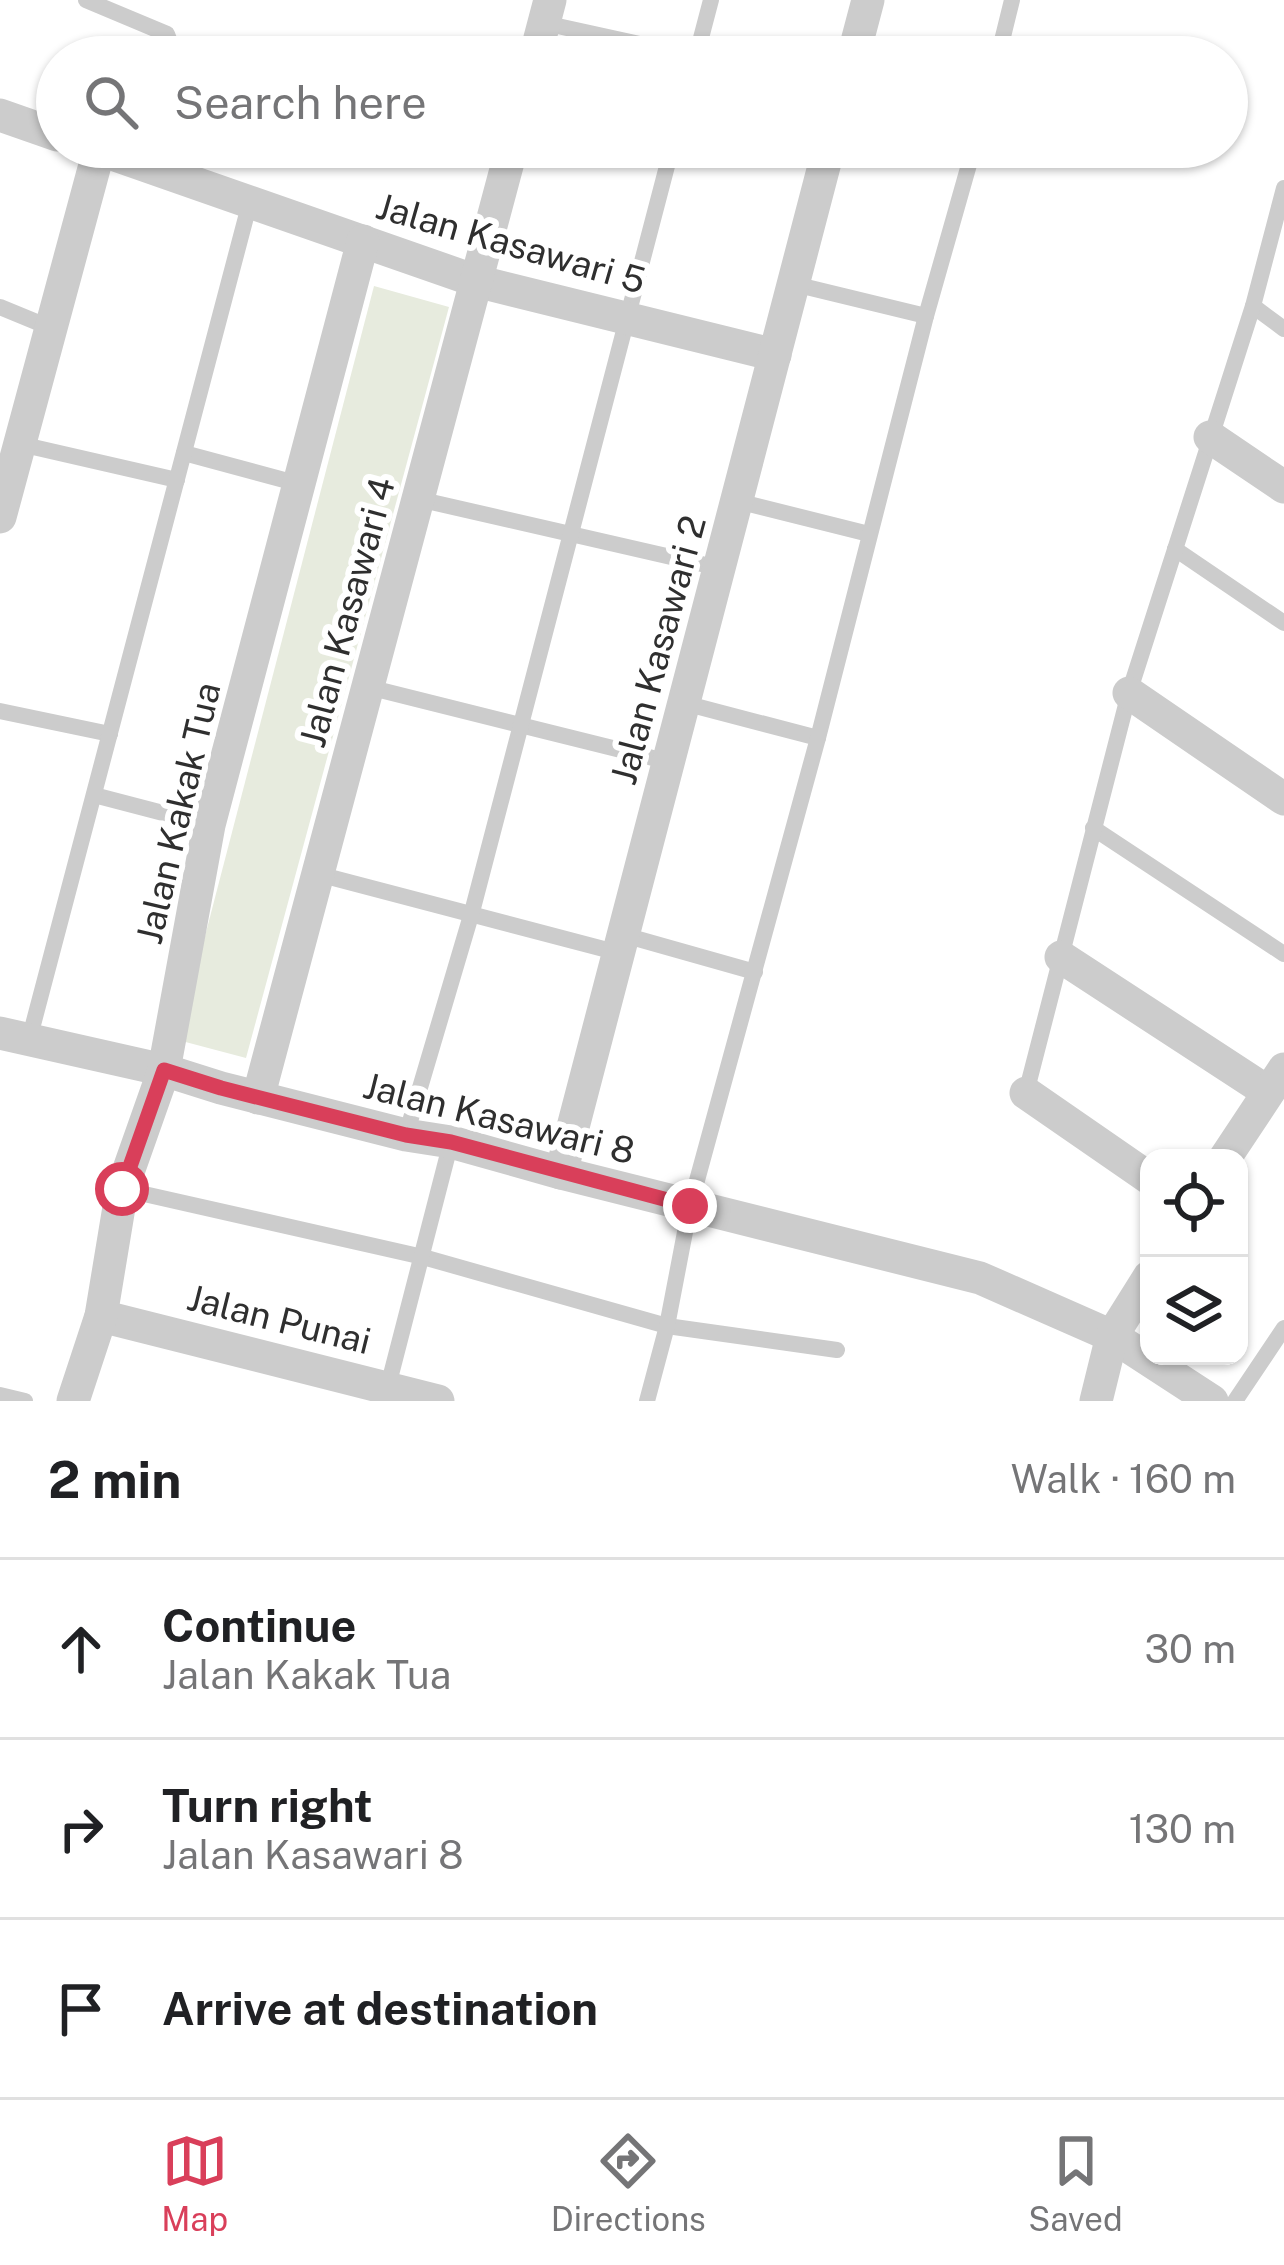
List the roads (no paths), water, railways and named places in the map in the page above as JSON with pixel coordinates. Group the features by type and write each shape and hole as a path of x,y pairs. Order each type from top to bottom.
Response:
{"street":[{"path":"859,36 868,0"},
{"path":"540,36 547,6"},
{"path":"0,115 36,128"},
{"path":"0,517 11,455 109,168"},
{"name":"Jalan Kasawari 5","path":"160,168 476,281 775,355"},
{"name":"Jalan Kasawari 4","path":"258,1098 506,168"},
{"name":"Jalan Kasawari 2","path":"562,1174 824,168"},
{"name":"Jalan Kakak Tua","path":"73,1401 101,1316 122,1189 164,1070 209,825 363,241"},
{"path":"1210,436 1284,487"},
{"path":"1129,694 1284,799"},
{"path":"1061,957 1276,1081 1231,1149"},
{"name":"Jalan Kasawari 8","path":"15,1037 164,1070 258,1098 451,1142 980,1278 1112,1336 1212,1401"},
{"path":"1026,1093 1140,1172"},
{"path":"1096,1401 1112,1336 1140,1291"},
{"name":"Jalan Punai","path":"101,1316 386,1394 437,1401"}],"lane":[{"path":"86,0 168,36"},
{"path":"702,36 711,0"},
{"path":"1003,36 1012,0"},
{"path":"547,6 635,36"},
{"path":"406,1135 472,912 666,168"},
{"path":"647,1401 690,1206 968,168"},
{"path":"1026,1093 1129,694 1252,306 1284,188"},
{"path":"15,1037 94,795 250,202"},
{"path":"794,284 926,316"},
{"path":"1252,306 1284,328"},
{"path":"0,307 51,328"},
{"path":"184,453 299,484"},
{"path":"11,455 177,480"},
{"path":"418,499 719,568"},
{"path":"737,501 869,534"},
{"path":"1175,549 1284,623"},
{"path":"368,687 669,762"},
{"path":"684,703 818,738"},
{"path":"0,711 110,734"},
{"path":"94,795 209,825"},
{"path":"1093,828 1284,954"},
{"path":"318,874 755,972"},
{"path":"386,1394 451,1142"},
{"path":"122,1189 423,1257 667,1326 837,1350"},
{"path":"1235,1401 1284,1328"},
{"path":"0,1394 25,1401"}]}
